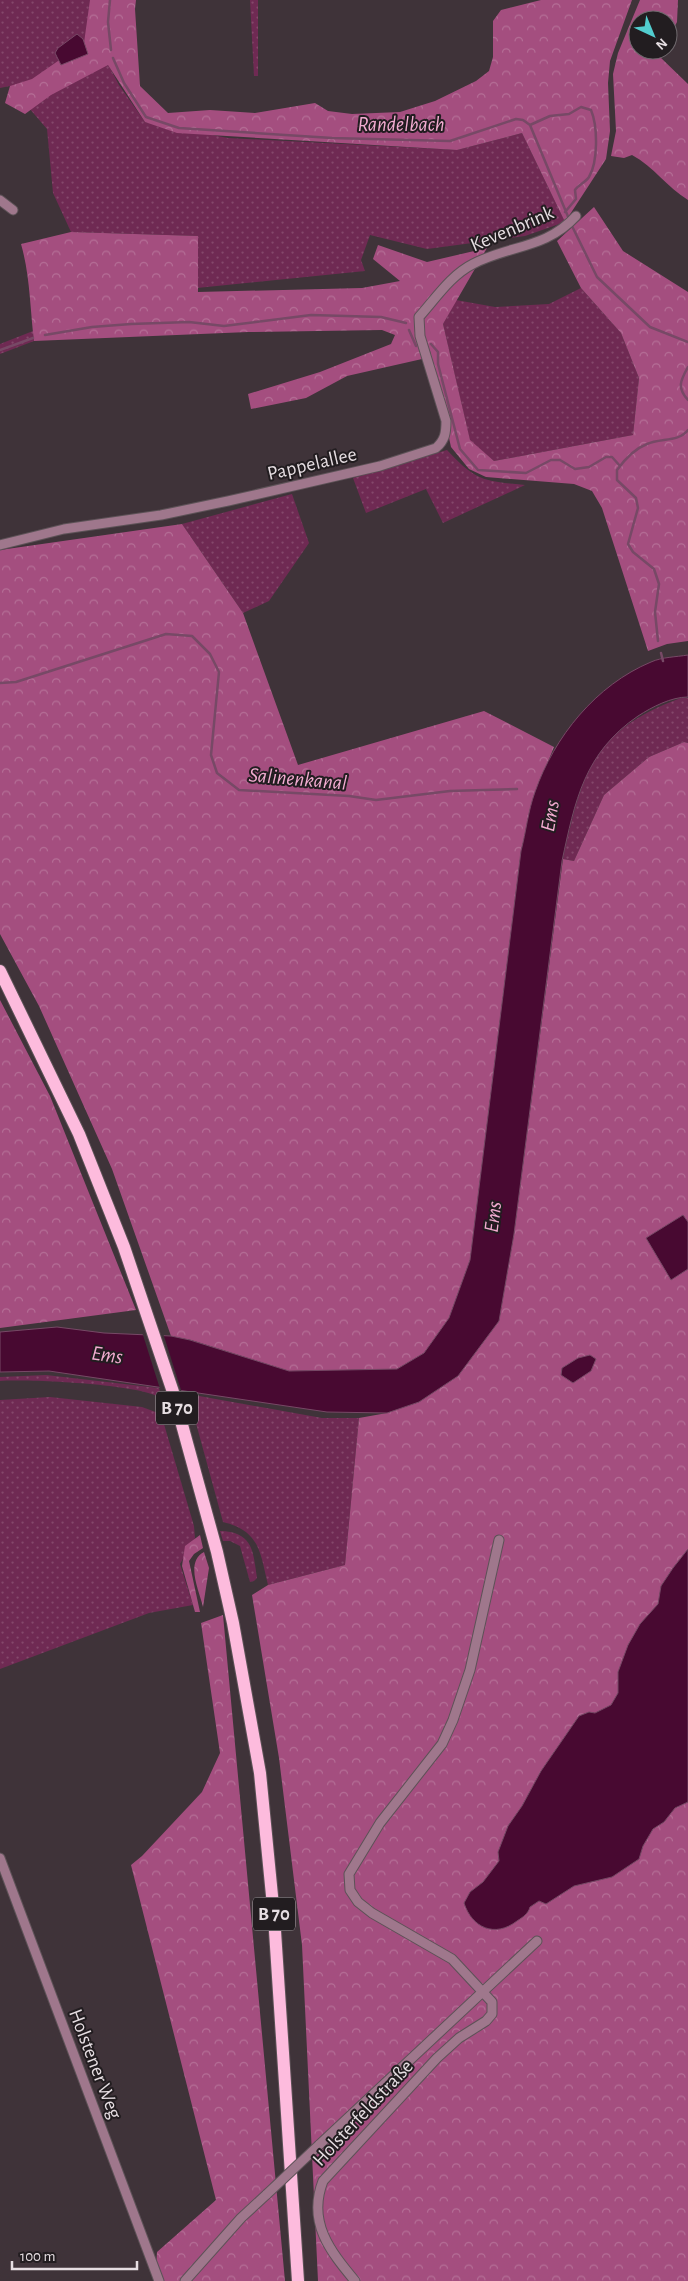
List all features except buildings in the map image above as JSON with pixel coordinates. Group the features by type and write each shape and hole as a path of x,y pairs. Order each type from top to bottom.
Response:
{"main road":[{"name":"B 70","path":"0,971 45,1061 106,1199 173,1392 217,1552 245,1678 260,1773 274,1916 298,2281"}],"street":[{"path":"0,200 13,210"},
{"name":"Kevenbrink","path":"459,272 475,263 549,237 567,226 576,216"},
{"name":"Pappelallee","path":"0,545 64,529 161,515 286,488 380,466 436,448 443,442 446,433 446,421 420,336 419,317 459,272"},
{"path":"482,1991 452,1959 372,1913 358,1902 350,1890 349,1874 380,1824 442,1744 450,1728 470,1670 499,1540"},
{"name":"Holstener Weg","path":"0,1858 159,2281"},
{"path":"185,2281 241,2218 537,1941"},
{"name":"Holsterfeldstraße","path":"355,2281 326,2244 320,2225 317,2198 323,2182 437,2058 459,2038 486,2021 492,2014 492,2002 482,1991"}],"shaded area":[{"path":"0,0 106,0 108,64 119,85 145,122 228,138 457,150 522,133 565,222 525,236 427,249 370,235 361,260 365,271 197,288 198,236 71,232 53,193 47,129 10,86 0,88"},
{"path":"250,0 258,0 258,76 254,76"},
{"path":"581,288 621,333 639,378 633,435 494,461 470,441 443,324 456,300 495,307 549,304"},
{"path":"33,331 34,341 0,354 0,344"},
{"path":"447,450 473,474 481,478 525,485 443,523 426,489 366,513 353,478"},
{"path":"292,494 309,543 269,601 243,613 182,524"},
{"path":"681,698 688,698 688,743 684,742 649,757 604,795 574,861 563,859 577,802 585,779 596,759 610,741 628,725 651,711"},
{"path":"46,1375 159,1388 162,1399 151,1394 110,1386 58,1382 0,1381 0,1377"},
{"path":"188,1394 322,1418 359,1418 345,1565 268,1585 260,1553 251,1537 245,1531 223,1522"},
{"path":"50,1397 142,1407 161,1414 194,1526 195,1538 180,1564 193,1605 149,1613 0,1669 0,1400"},
{"path":"220,1531 231,1532 246,1539 250,1545 254,1560 257,1578 254,1581 250,1582 240,1546 230,1541 223,1541"}],"green space":[{"path":"90,0 136,0 140,86 168,113 210,110 255,113 315,103 328,111 352,114 400,112 435,101 476,81 489,71 493,57 493,21 501,10 541,0 632,0 610,61 608,83 610,131 606,159 565,222 522,133 457,150 177,133 145,122 108,65 51,95 25,114 5,103 10,86 32,79 84,43"},
{"path":"640,0 678,0 678,10 636,10"},
{"path":"628,29 628,60 663,60 688,84 688,200 647,165 632,155 624,158 611,156 616,131 613,74 618,53"},
{"path":"594,207 623,251 688,292 688,641 667,644 648,651 602,508 592,491 574,484 486,477 469,469 451,447 430,351 422,359 347,376 306,398 251,409 248,394 320,372 391,344 395,335 382,330 248,332 34,341 28,280 21,244 71,232 198,236 198,292 362,288 400,281 373,259 378,245 427,262 487,248 443,324 470,440 494,461 633,435 639,378 621,333 581,288 557,241"},
{"path":"182,524 243,613 298,765 484,711 554,747 534,796 521,851 470,1260 449,1318 424,1353 397,1369 289,1371 191,1340 171,1336 112,1169 39,1006 0,934 0,550"},
{"path":"684,742 688,743 688,1222 683,1215 671,1280 688,1269 688,1549 661,1586 658,1604 640,1624 618,1672 618,1693 611,1705 595,1713 589,1712 579,1716 541,1771 522,1806 508,1826 498,1852 499,1861 483,1882 470,1892 530,1907 539,1901 546,1904 574,1886 612,1877 639,1859 643,1846 653,1829 664,1822 675,1808 688,1802 688,2281 318,2281 302,1945 279,1758 252,1595 268,1585 345,1565 359,1418 387,1413 419,1402 458,1376 499,1321 514,1234 563,859 574,861 604,795 649,757"},
{"path":"0,1000 50,1096 136,1310 0,1328"},
{"path":"200,1535 203,1548 194,1554 189,1561 200,1612 195,1612 182,1566 185,1546"},
{"path":"204,1552 209,1568 203,1607 194,1569 195,1562"},
{"path":"223,1615 285,2281 155,2281 157,2252 216,2200 131,1865 142,1856 202,1792 220,1753 201,1623"}],"water":[{"path":"77,34 83,39 88,54 61,65 55,53 58,48"},
{"name":"Ems","path":"688,655 688,697 682,697 655,706 620,730 605,746 594,762 578,799 562,861 514,1234 499,1321 458,1376 419,1402 387,1413 327,1412 49,1371 0,1372 0,1332 57,1327 104,1333 171,1336 190,1340 289,1371 397,1369 424,1353 449,1318 470,1260 521,851 535,792 553,752 580,715 595,699 612,684 655,660"},
{"path":"683,1215 688,1222 688,1269 671,1280 646,1238"},
{"path":"590,1355 596,1359 591,1371 573,1383 561,1375 562,1368 578,1358"},
{"path":"688,1549 688,1802 675,1808 664,1822 653,1829 643,1846 639,1859 612,1877 574,1886 546,1904 539,1901 530,1907 523,1917 509,1926 501,1929 485,1928 473,1919 464,1903 470,1892 483,1882 499,1861 498,1852 508,1826 522,1806 541,1771 579,1716 589,1712 595,1713 611,1705 618,1693 618,1672 628,1645 640,1624 658,1604 661,1586"}],"pier":[{"path":"142,1332 163,1333 182,1393 160,1389"}],"waterway":[{"name":"Randelbach","path":"110,0 108,22 111,50"},
{"name":"Randelbach","path":"113,58 124,83 146,117 179,128 332,138 450,141 516,119 523,120 530,125 569,219"},
{"path":"530,125 550,116 569,114 581,107 591,110 596,135 592,171 586,181 575,190 576,199 565,212"},
{"name":"Randelbach","path":"571,224 597,277 650,327 688,342"},
{"path":"45,335 92,327 131,324 189,322 224,326 311,315 381,317 406,323"},
{"path":"409,330 416,346"},
{"path":"0,350 33,338"},
{"path":"431,344 438,352 438,364 460,449 478,470 526,473 551,460 560,460 575,469 589,467 606,457 612,457 620,466"},
{"name":"Randelbach","path":"688,367 681,384 682,392 688,400"},
{"name":"Randelbach","path":"658,641 655,612 659,584 654,569 633,552 628,544 638,508 636,498 617,480 617,470 630,455 642,446 652,442 675,438 688,430"},
{"name":"Salinenkanal","path":"0,683 16,682 166,634 192,636 210,654 219,672 211,755 217,773 239,790 349,796 376,800 450,791 517,789"},
{"name":"Randelbach","path":"661,653 663,661"}]}
